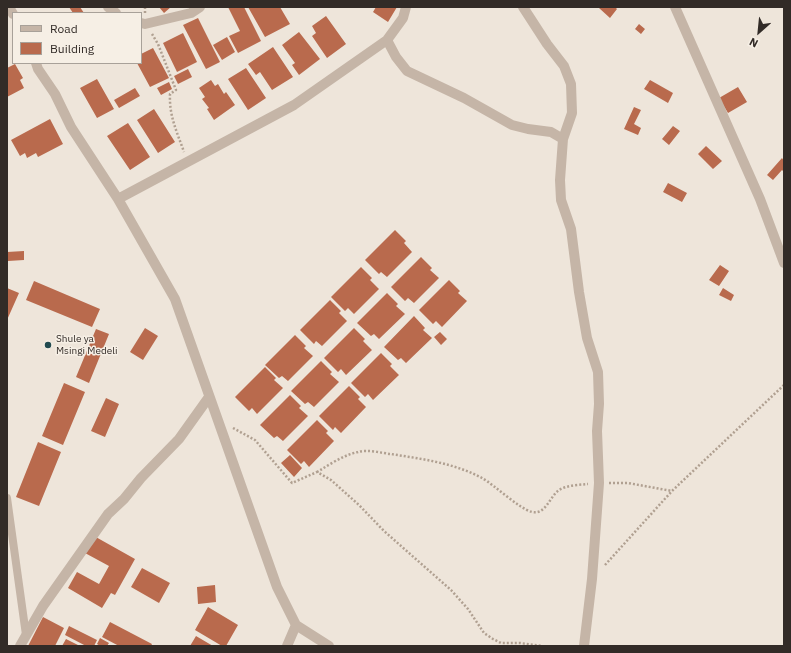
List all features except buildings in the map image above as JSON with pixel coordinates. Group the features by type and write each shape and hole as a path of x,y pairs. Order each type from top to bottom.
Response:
{"street":[{"path":"143,23 190,14 200,7"},
{"path":"118,199 294,105 387,40 403,18 406,7"},
{"path":"523,7 547,44 564,66 571,84 572,113 563,139 560,180 561,200 571,229 579,292 587,338 598,372 599,404 597,431 599,483 592,579 584,646"},
{"path":"675,7 760,199 784,263"},
{"path":"387,40 396,57 407,71 464,98 512,125 551,132 563,139"},
{"path":"36,64 38,69 56,94 71,127 118,199 175,299 277,587 296,625 329,646"},
{"path":"20,646 43,606 108,514 124,499 141,478 179,439 209,397"},
{"path":"287,646 296,625"}],"lane":[{"path":"7,498 26,635"}],"path":[{"path":"145,7 143,23 158,44 176,90 170,94 170,107 172,118 188,162"},
{"path":"592,579 672,491 784,385"},
{"path":"218,420 255,440 292,483 358,451 380,452 425,459 456,467 482,478 525,509 534,512 541,510 557,491 565,487 599,483 628,483 672,491"},
{"path":"317,472 331,480 359,505 384,531 451,590 468,609 484,633 501,643 520,643 542,646"}],"place":[{"name":"Shule ya Msingi Medeli","path":"48,345"}]}
